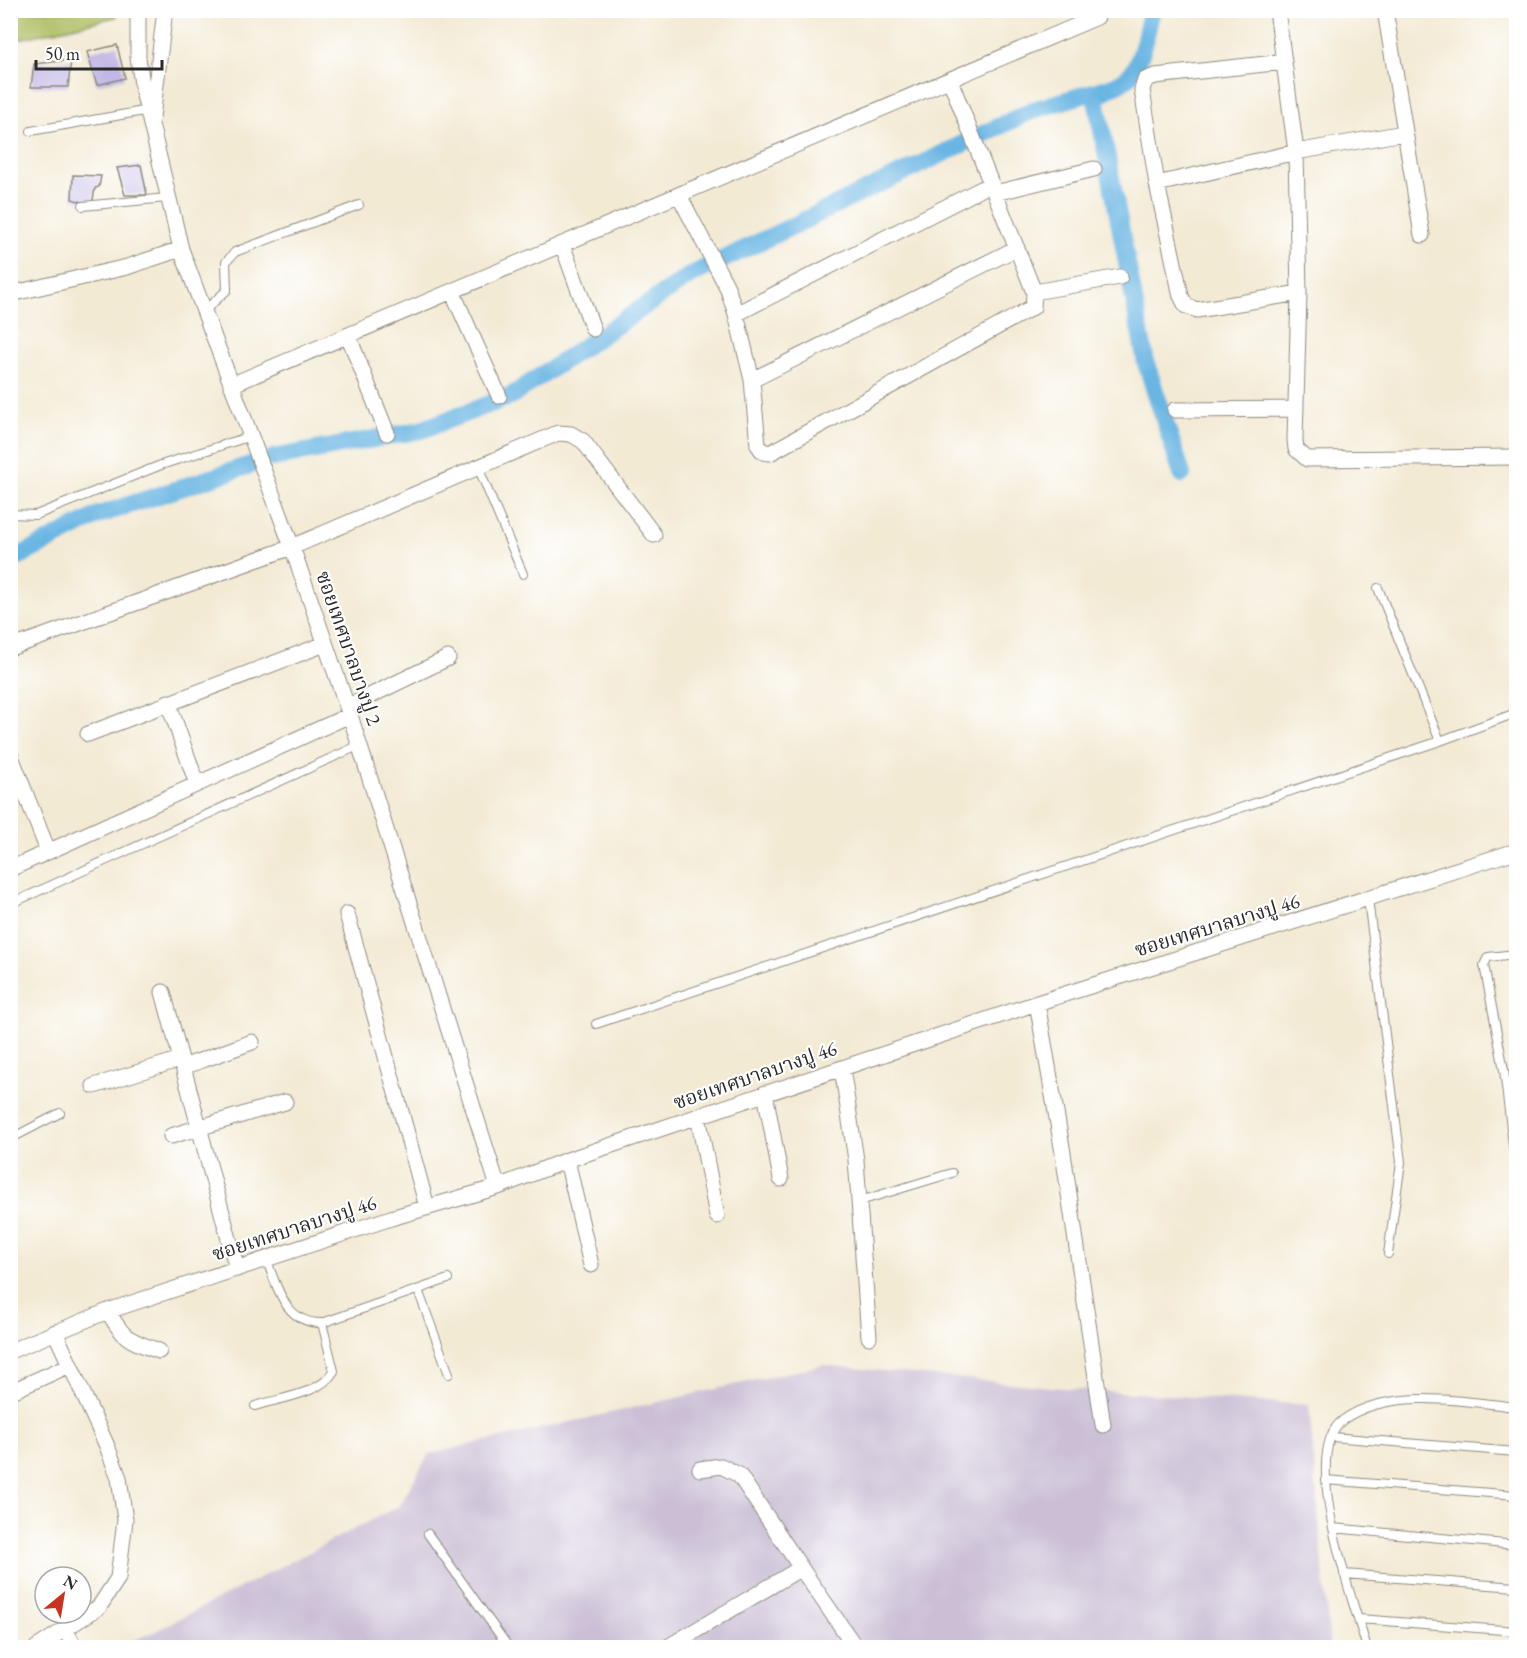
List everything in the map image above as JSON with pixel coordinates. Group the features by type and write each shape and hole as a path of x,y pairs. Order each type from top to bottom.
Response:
{"street":[{"name":"ซอยเทศบาลบางปู 2","path":"138,10 138,58 167,198 181,249 292,547 360,745 498,1187"},
{"name":"ซอยเทศบาลบางปู 2","path":"150,115 165,10"},
{"path":"1277,10 1296,153 1299,293 1296,449 1307,459 1516,457"},
{"path":"1385,10 1422,235"},
{"path":"231,385 1097,17"},
{"path":"1283,62 1155,76 1145,80 1142,90 1157,184 1181,296 1186,306 1197,310 1299,293"},
{"path":"679,195 727,287 752,380 758,445 763,452 770,453 1029,311 1036,302 950,80"},
{"path":"1157,184 1296,153 1404,133"},
{"path":"736,314 993,189 1094,169"},
{"path":"562,244 593,329"},
{"path":"752,380 1017,248"},
{"path":"10,294 127,267 181,249"},
{"path":"1034,292 1120,278"},
{"path":"452,291 499,396"},
{"path":"348,335 387,433"},
{"path":"1175,410 1296,409"},
{"path":"10,648 292,547 558,433 571,434 584,441 654,535"},
{"path":"88,734 324,644"},
{"path":"10,869 197,784 348,711 448,658"},
{"path":"168,702 197,784"},
{"path":"10,754 48,851"},
{"name":"ซอยเทศบาลบางปู 46","path":"10,1351 108,1311 266,1258 498,1187 567,1160 1037,1003 1516,851"},
{"path":"347,914 427,1207"},
{"path":"163,992 237,1269"},
{"path":"1037,1003 1063,1153 1103,1425"},
{"path":"94,1086 252,1042"},
{"path":"842,1068 860,1201 868,1336"},
{"path":"765,1093 781,1179"},
{"path":"171,1136 285,1102"},
{"path":"698,1116 717,1216"},
{"path":"567,1160 591,1265"},
{"path":"108,1311 120,1332 129,1340 159,1351"},
{"path":"36,1647 99,1606 118,1578 124,1520 119,1478 107,1446 55,1332"},
{"path":"10,1392 70,1365"},
{"path":"700,1469 721,1466 739,1475 856,1647"},
{"path":"666,1647 801,1568"},
{"path":"65,1629 75,1647"}],"lane":[{"path":"31,131 150,115"},
{"path":"83,206 167,198"},
{"path":"204,312 227,290 226,262 235,252 359,205"},
{"path":"10,514 36,515 161,465 251,436"},
{"path":"478,467 524,574"},
{"path":"1377,588 1440,741"},
{"path":"596,1024 1440,741 1516,713"},
{"path":"10,904 360,745"},
{"path":"1368,899 1401,1162 1388,1254"},
{"path":"1516,954 1488,957 1484,965 1504,1071 1516,1170"},
{"path":"10,1139 60,1113"},
{"path":"860,1201 952,1173"},
{"path":"266,1258 283,1303 296,1316 310,1323 322,1323 448,1279"},
{"path":"418,1290 449,1374"},
{"path":"255,1406 318,1387 329,1380 334,1371 322,1323"},
{"path":"1367,1647 1344,1574 1325,1480 1325,1466 1332,1437 1341,1421 1361,1411 1422,1398 1516,1407"},
{"path":"1332,1437 1516,1452"},
{"path":"1325,1480 1516,1495"},
{"path":"1333,1528 1516,1545"},
{"path":"428,1534 509,1647"},
{"path":"1344,1574 1516,1587"},
{"path":"1359,1620 1516,1631"}],"shaded area":[{"path":"822,1365 1061,1388 1309,1405 1330,1647 115,1648 156,1631 399,1506 429,1454"}],"green space":[{"path":"10,11 115,11 116,17 11,41"}],"building":[{"path":"117,45 125,78 97,85 87,52"},
{"path":"71,60 68,87 31,87 34,64"},
{"path":"141,165 147,195 125,195 117,168"},
{"path":"73,175 101,176 99,187 95,188 92,205 72,199"}],"waterway":[{"path":"1152,10 1140,56 1132,72 1127,78 1103,92 1096,99 1146,363 1182,474"},
{"path":"273,458 421,430 511,396 691,275 1033,110 1103,89"},
{"path":"10,561 99,515 253,464"}]}
